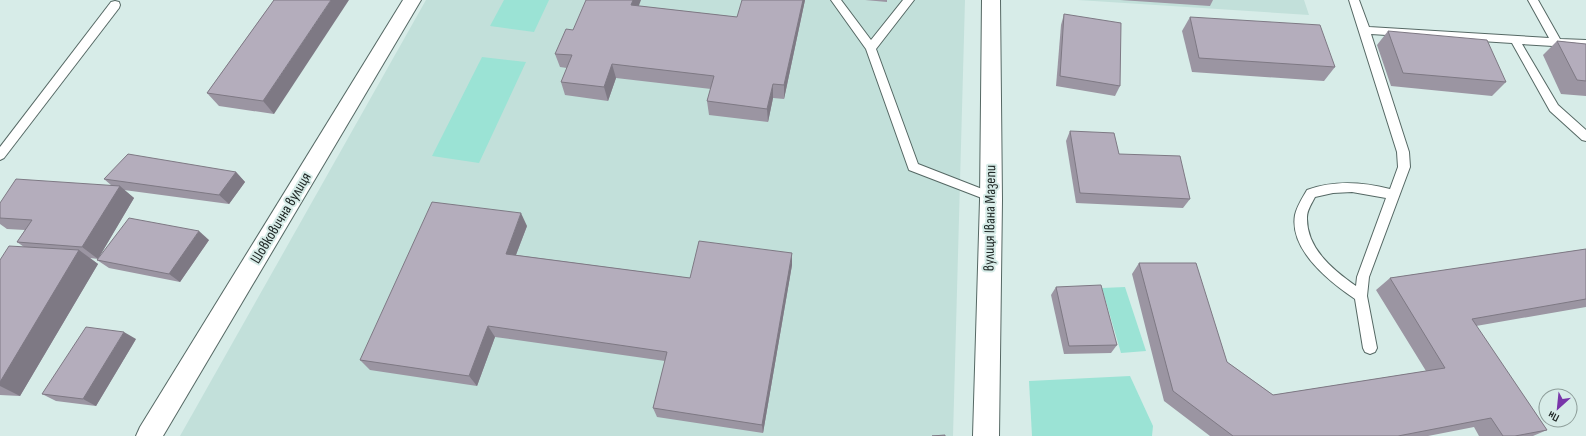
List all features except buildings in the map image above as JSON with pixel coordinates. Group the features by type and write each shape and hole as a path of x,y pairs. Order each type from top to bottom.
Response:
{"street":[{"name":"Шовковична вулиця","path":"149,436 412,0"},
{"name":"вулиця Івана Мазепи","path":"986,436 991,197 991,0"}],"lane":[{"path":"836,0 871,48 913,167 991,197"},
{"path":"871,48 909,0"},
{"path":"1354,0 1365,30 1403,152 1404,167 1363,277 1361,296 1370,348"},
{"path":"1533,0 1557,42"},
{"path":"0,155 115,5"},
{"path":"1365,30 1586,44"},
{"path":"1516,40 1554,108 1586,137"},
{"path":"1361,296 1332,277 1309,250 1300,218 1311,193 1335,187 1369,188 1393,195"}],"shaded area":[{"path":"426,0 965,0 953,436 180,436"},
{"path":"1078,0 1304,0 1309,15"}],"green space":[{"path":"504,0 549,0 534,32 490,26"},
{"path":"482,57 526,62 479,163 432,156"},
{"path":"1125,287 1146,351 1121,353 1102,288"},
{"path":"1130,376 1153,426 1152,436 1032,436 1029,381"}]}
